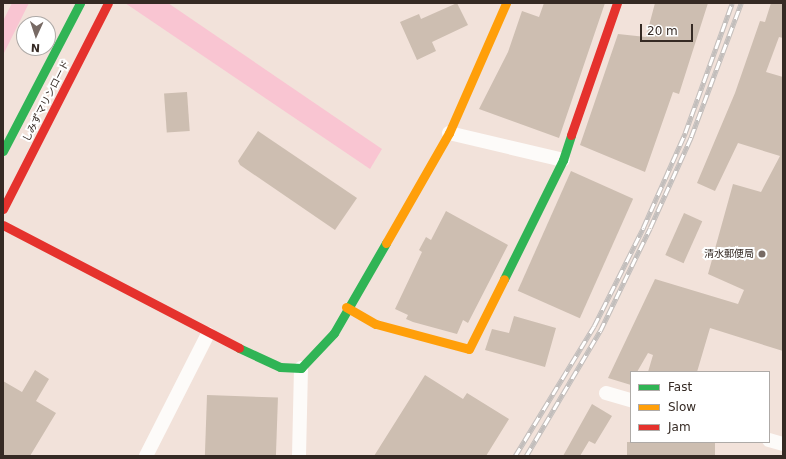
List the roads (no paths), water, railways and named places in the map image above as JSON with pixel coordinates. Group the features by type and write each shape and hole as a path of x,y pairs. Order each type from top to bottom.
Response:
{"street":[{"name":"しみずマリンロード","path":"3,151 80,3"},
{"path":"3,225 208,334 280,367 301,368 315,358 334,333 346,307 449,133 506,3"},
{"path":"346,307 376,324 469,349 563,160 617,3"},
{"name":"しみずマリンロード","path":"3,209 107,5"},
{"path":"449,133 563,160"},
{"path":"146,456 208,334"},
{"path":"299,456 301,368"},
{"path":"606,393 630,400"},
{"path":"770,440 783,444"}],"railway":[{"path":"515,456 594,326 643,228 685,133 732,3"},
{"path":"526,456 600,331 650,228 691,137 741,3"}],"place":[{"name":"清水郵便局","path":"762,254"}]}
